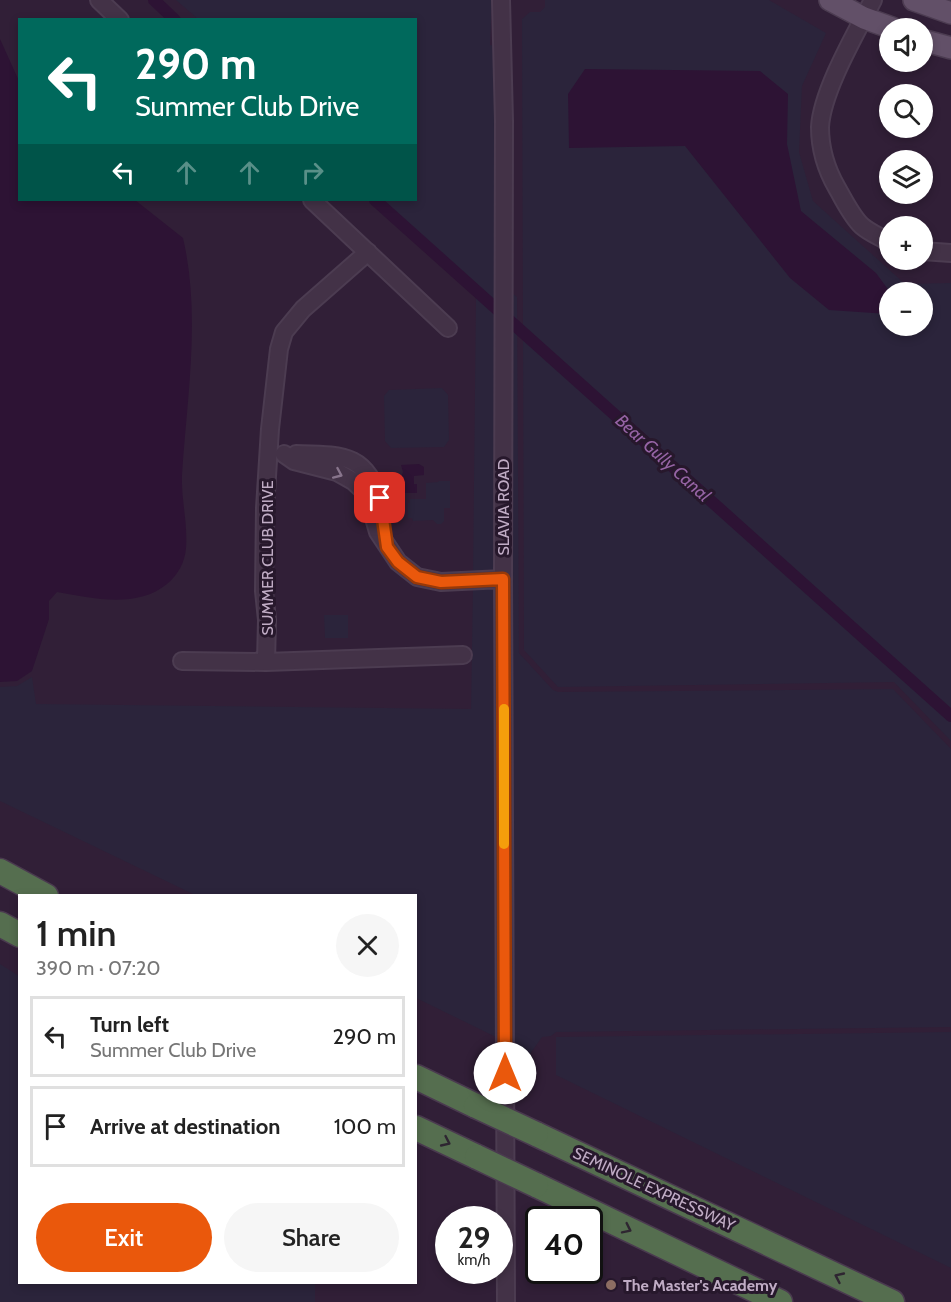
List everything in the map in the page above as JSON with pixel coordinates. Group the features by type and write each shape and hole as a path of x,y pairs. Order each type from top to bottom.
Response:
{"highway":[{"path":"0,871 42,894"},
{"path":"0,924 18,934"},
{"name":"SEMINOLE EXPRESSWAY","path":"417,1077 892,1302"},
{"path":"417,1128 780,1302"}],"main road":[{"path":"830,0 868,9"},
{"path":"914,0 951,13"},
{"path":"933,43 951,48"}],"street":[{"path":"99,0 118,18"},
{"name":"SLAVIA ROAD","path":"501,0 504,297 506,1302"},
{"path":"868,9 825,103 820,126 822,152 844,201 862,226 879,236"},
{"path":"313,201 448,328"},
{"name":"SUMMER CLUB DRIVE","path":"266,662 265,508 277,454 270,425 279,349 284,332 303,309 368,252"},
{"path":"933,252 951,253"},
{"path":"277,454 294,461 337,472 355,483 367,494 378,532 387,547 405,569 417,577 441,582 503,579"},
{"path":"182,661 266,662 463,655"}],"shaded area":[{"path":"176,0 492,0 490,45 496,46 496,574 473,574 476,298 380,201 417,201 417,18 197,18"},
{"path":"545,0 769,0 826,33 802,86 799,152 813,201 879,261 879,270 889,270 903,282 879,282 879,336 933,336 933,283 951,283 951,741 894,682 558,687 524,650 522,19 530,12 540,12 545,7"},
{"path":"0,39 18,79 18,201 136,201 183,238 188,267 192,326 182,475 186,548 180,568 167,584 142,597 113,600 57,592 49,601 49,619 32,671 17,681 0,682"},
{"path":"585,69 760,71 788,94 787,144 801,211 876,273 883,282 879,282 879,313 829,310 790,278 685,146 569,148 568,94"},
{"path":"511,292 517,297 519,653 553,690 558,692 893,689 951,749 951,1027 556,1032 551,1036 542,1037 530,1054 512,1045"},
{"path":"442,388 448,395 449,440 444,447 391,448 385,441 384,396 389,390"},
{"path":"419,464 424,467 424,475 414,476 417,493 402,493 404,485 400,481 403,472 401,465"},
{"path":"450,481 450,508 444,508 444,521 437,524 433,520 413,521 412,518 408,518 410,499 426,499 426,483"},
{"path":"473,586 496,586 498,1038 417,998 417,894 193,894 0,801 0,687 17,686 32,677 36,704 471,709"},
{"path":"324,615 348,615 348,638 325,638"},
{"path":"0,964 18,975 18,1284 315,1284 315,1302 0,1302"},
{"path":"951,1032 951,1268 556,1075 556,1037"}],"waterway":[{"name":"Bear Gully Canal","path":"154,0 173,18"},
{"name":"Bear Gully Canal","path":"376,201 951,716"}],"slow traffic":[{"path":"504,709 504,844"}],"place":[{"name":"The Master's Academy","path":"611,1285"}],"route":[{"path":"380,498 387,547 405,569 417,577 441,582 503,579 505,1073"}]}
